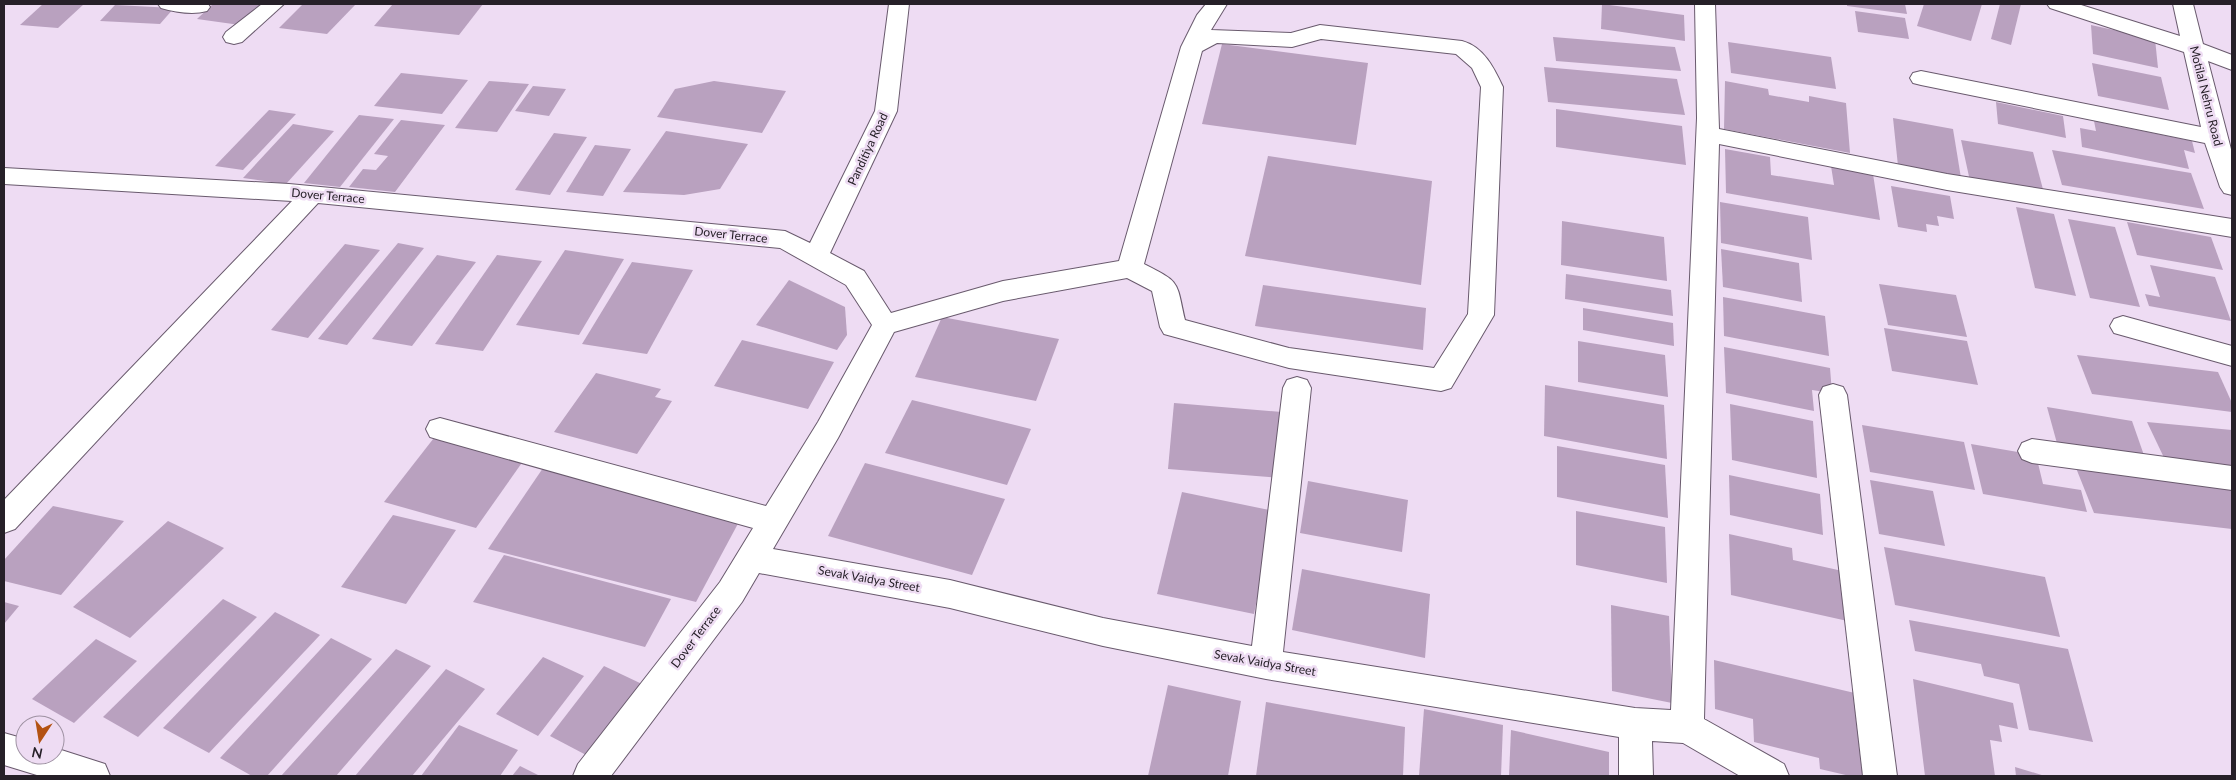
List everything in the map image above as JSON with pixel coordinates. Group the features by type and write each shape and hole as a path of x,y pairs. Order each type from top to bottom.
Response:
{"street":[{"path":"168,4 200,6"},
{"path":"234,37 274,4"},
{"name":"Panditiya Road","path":"816,257 886,111 899,4"},
{"path":"1130,268 1192,47 1208,15 1217,4"},
{"path":"1687,728 1706,134 1708,25 1705,4"},
{"path":"2058,4 2195,48 2232,63"},
{"name":"Motilal Nehru Road","path":"2183,4 2215,137 2232,188"},
{"path":"885,325 1003,291 1130,268 1164,286 1173,327 1289,358 1441,380 1481,315 1492,88 1481,64 1462,48 1320,32 1292,40 1213,36 1192,47"},
{"path":"1921,78 2215,137"},
{"path":"1706,134 1947,182 2232,228"},
{"name":"Dover Terrace","path":"4,176 312,194 785,240 855,278 885,325 828,430 731,592 590,776"},
{"path":"4,520 312,194"},
{"path":"2122,326 2232,356"},
{"path":"1266,664 1297,388"},
{"path":"1833,395 1880,776"},
{"path":"440,429 774,521"},
{"path":"2032,450 2232,478"},
{"name":"Sevak Vaidya Street","path":"751,558 950,594 1103,632 1266,664 1635,724 1687,728 1772,776"},
{"path":"1635,724 1636,776"},
{"path":"4,749 93,776"}],"building":[{"path":"43,4 84,4 58,28 20,25"},
{"path":"213,4 262,4 240,25 197,19"},
{"path":"303,4 356,4 327,34 279,28"},
{"path":"393,4 483,4 459,35 374,26"},
{"path":"1602,4 1684,15 1685,41 1601,29"},
{"path":"1847,4 1905,4 1907,14 1847,6"},
{"path":"1924,4 1982,4 1971,41 1917,26"},
{"path":"2000,4 2021,4 2011,45 1991,39"},
{"path":"115,5 174,8 160,24 100,21"},
{"path":"1855,11 1905,18 1909,39 1858,32"},
{"path":"2091,25 2155,39 2158,68 2093,54"},
{"path":"1553,37 1675,47 1681,71 1556,61"},
{"path":"1728,42 1831,57 1836,89 1731,73"},
{"path":"1222,44 1368,63 1356,145 1202,124"},
{"path":"2092,63 2161,77 2169,110 2098,96"},
{"path":"1544,67 1677,79 1685,115 1548,102"},
{"path":"401,73 468,80 442,114 374,106"},
{"path":"489,81 529,84 497,132 455,128"},
{"path":"714,81 786,91 762,133 657,117 675,89"},
{"path":"1725,81 1768,89 1769,95 1809,102 1809,96 1846,103 1850,153 1724,129"},
{"path":"533,86 566,89 549,116 515,111"},
{"path":"1996,102 2063,116 2066,138 1998,124"},
{"path":"1556,109 1682,126 1686,165 1556,147"},
{"path":"269,110 296,114 243,170 215,166"},
{"path":"359,115 394,119 340,187 304,183"},
{"path":"1893,118 1953,129 1961,178 1898,166"},
{"path":"401,120 445,125 395,192 349,187 363,169 376,170 388,156 374,154"},
{"path":"2094,121 2192,141 2195,153 2184,150 2189,169 2082,147 2080,128 2096,131"},
{"path":"293,124 334,131 286,184 243,178"},
{"path":"666,131 748,144 720,189 684,195 623,192"},
{"path":"554,133 587,137 550,195 515,190"},
{"path":"1961,140 2033,152 2044,193 1970,181"},
{"path":"595,145 631,149 603,196 566,192"},
{"path":"1725,149 1770,157 1771,175 1834,185 1831,166 1873,174 1880,220 1726,193"},
{"path":"2052,150 2191,173 2204,209 2062,185"},
{"path":"1268,156 1432,181 1421,285 1245,256"},
{"path":"1891,186 1950,196 1954,219 1937,216 1939,226 1926,224 1927,232 1898,227"},
{"path":"1720,202 1808,217 1812,260 1721,243"},
{"path":"2016,207 2054,214 2076,296 2035,288"},
{"path":"2068,219 2115,227 2140,307 2090,298"},
{"path":"1562,221 1664,237 1667,281 1561,265"},
{"path":"2127,222 2211,237 2223,270 2137,255"},
{"path":"398,243 424,248 347,345 318,339"},
{"path":"345,244 380,250 308,338 271,330"},
{"path":"1721,249 1799,263 1802,302 1723,287"},
{"path":"565,250 624,259 579,335 516,325"},
{"path":"437,255 476,262 412,346 372,339"},
{"path":"497,255 542,261 483,351 435,344"},
{"path":"632,262 693,270 647,354 582,344"},
{"path":"2150,265 2215,277 2231,321 2149,306 2145,294 2160,297"},
{"path":"1566,274 1671,290 1673,316 1565,299"},
{"path":"789,280 845,307 847,335 837,350 756,325"},
{"path":"1879,284 1956,295 1967,337 1888,325"},
{"path":"1263,285 1426,308 1423,350 1255,326"},
{"path":"1723,297 1825,316 1829,356 1724,336"},
{"path":"1583,308 1673,323 1674,346 1583,330"},
{"path":"942,317 1059,339 1036,401 915,377"},
{"path":"1884,328 1967,341 1978,385 1892,371"},
{"path":"742,340 834,362 808,409 714,386"},
{"path":"1578,341 1665,355 1668,397 1578,382"},
{"path":"1724,347 1830,368 1832,393 1812,390 1814,411 1726,393"},
{"path":"2077,355 2218,372 2232,403 2232,412 2092,394"},
{"path":"596,373 661,389 655,397 672,401 637,454 554,432"},
{"path":"1545,385 1664,405 1667,459 1544,436"},
{"path":"912,400 1031,429 1007,485 885,453"},
{"path":"1174,403 1282,412 1280,478 1168,469"},
{"path":"1730,404 1813,421 1817,478 1732,460"},
{"path":"2047,407 2132,421 2146,461 2058,447"},
{"path":"2147,422 2232,430 2232,471 2167,464"},
{"path":"1862,425 1964,442 1975,490 1870,472"},
{"path":"437,434 526,457 476,528 384,502"},
{"path":"1971,444 2036,455 2043,484 2081,490 2087,512 1983,494"},
{"path":"1557,446 1665,465 1668,518 1557,497"},
{"path":"865,463 1005,499 972,575 828,536"},
{"path":"543,468 741,518 696,602 488,549"},
{"path":"2076,468 2232,485 2232,529 2094,513"},
{"path":"1729,475 1820,494 1823,535 1730,515"},
{"path":"1870,480 1933,491 1945,546 1879,534"},
{"path":"1308,481 1408,500 1402,552 1300,533"},
{"path":"1182,492 1274,511 1254,614 1157,594"},
{"path":"53,506 124,521 61,595 4,581 4,560"},
{"path":"1576,511 1665,527 1667,583 1576,565"},
{"path":"393,515 456,530 406,604 341,587"},
{"path":"168,521 224,548 130,638 73,607"},
{"path":"1729,534 1792,548 1793,560 1847,572 1852,622 1731,595"},
{"path":"1884,547 2045,577 2060,637 1895,605"},
{"path":"504,555 671,599 645,647 473,602"},
{"path":"1302,569 1430,594 1425,658 1292,630"},
{"path":"223,599 257,617 138,737 103,717"},
{"path":"4,602 19,606 4,624"},
{"path":"1611,605 1669,616 1672,703 1612,691"},
{"path":"275,612 320,635 209,753 163,728"},
{"path":"1909,620 2068,649 2093,742 2029,730 2019,684 1984,676 1981,664 1915,651"},
{"path":"331,638 372,659 267,776 252,776 220,758"},
{"path":"96,639 137,661 74,723 65,718 65,715 60,715 32,699"},
{"path":"396,649 431,666 336,776 281,776"},
{"path":"543,657 584,676 538,736 496,714"},
{"path":"1714,660 1859,694 1867,776 1850,776 1820,769 1819,758 1754,742 1753,719 1715,709"},
{"path":"604,666 642,684 588,756 550,736"},
{"path":"446,669 485,689 412,776 355,776"},
{"path":"1913,679 2013,703 2018,729 1999,725 2002,742 1990,740 1995,776 1925,776"},
{"path":"1168,685 1241,701 1228,776 1148,776"},
{"path":"1266,702 1405,727 1403,776 1256,776"},
{"path":"1424,709 1503,725 1501,776 1419,776"},
{"path":"459,725 518,750 500,776 421,776"},
{"path":"1511,730 1609,752 1609,776 1509,776"},
{"path":"520,766 540,776 512,776"},
{"path":"2015,767 2045,776 2016,776"}]}
